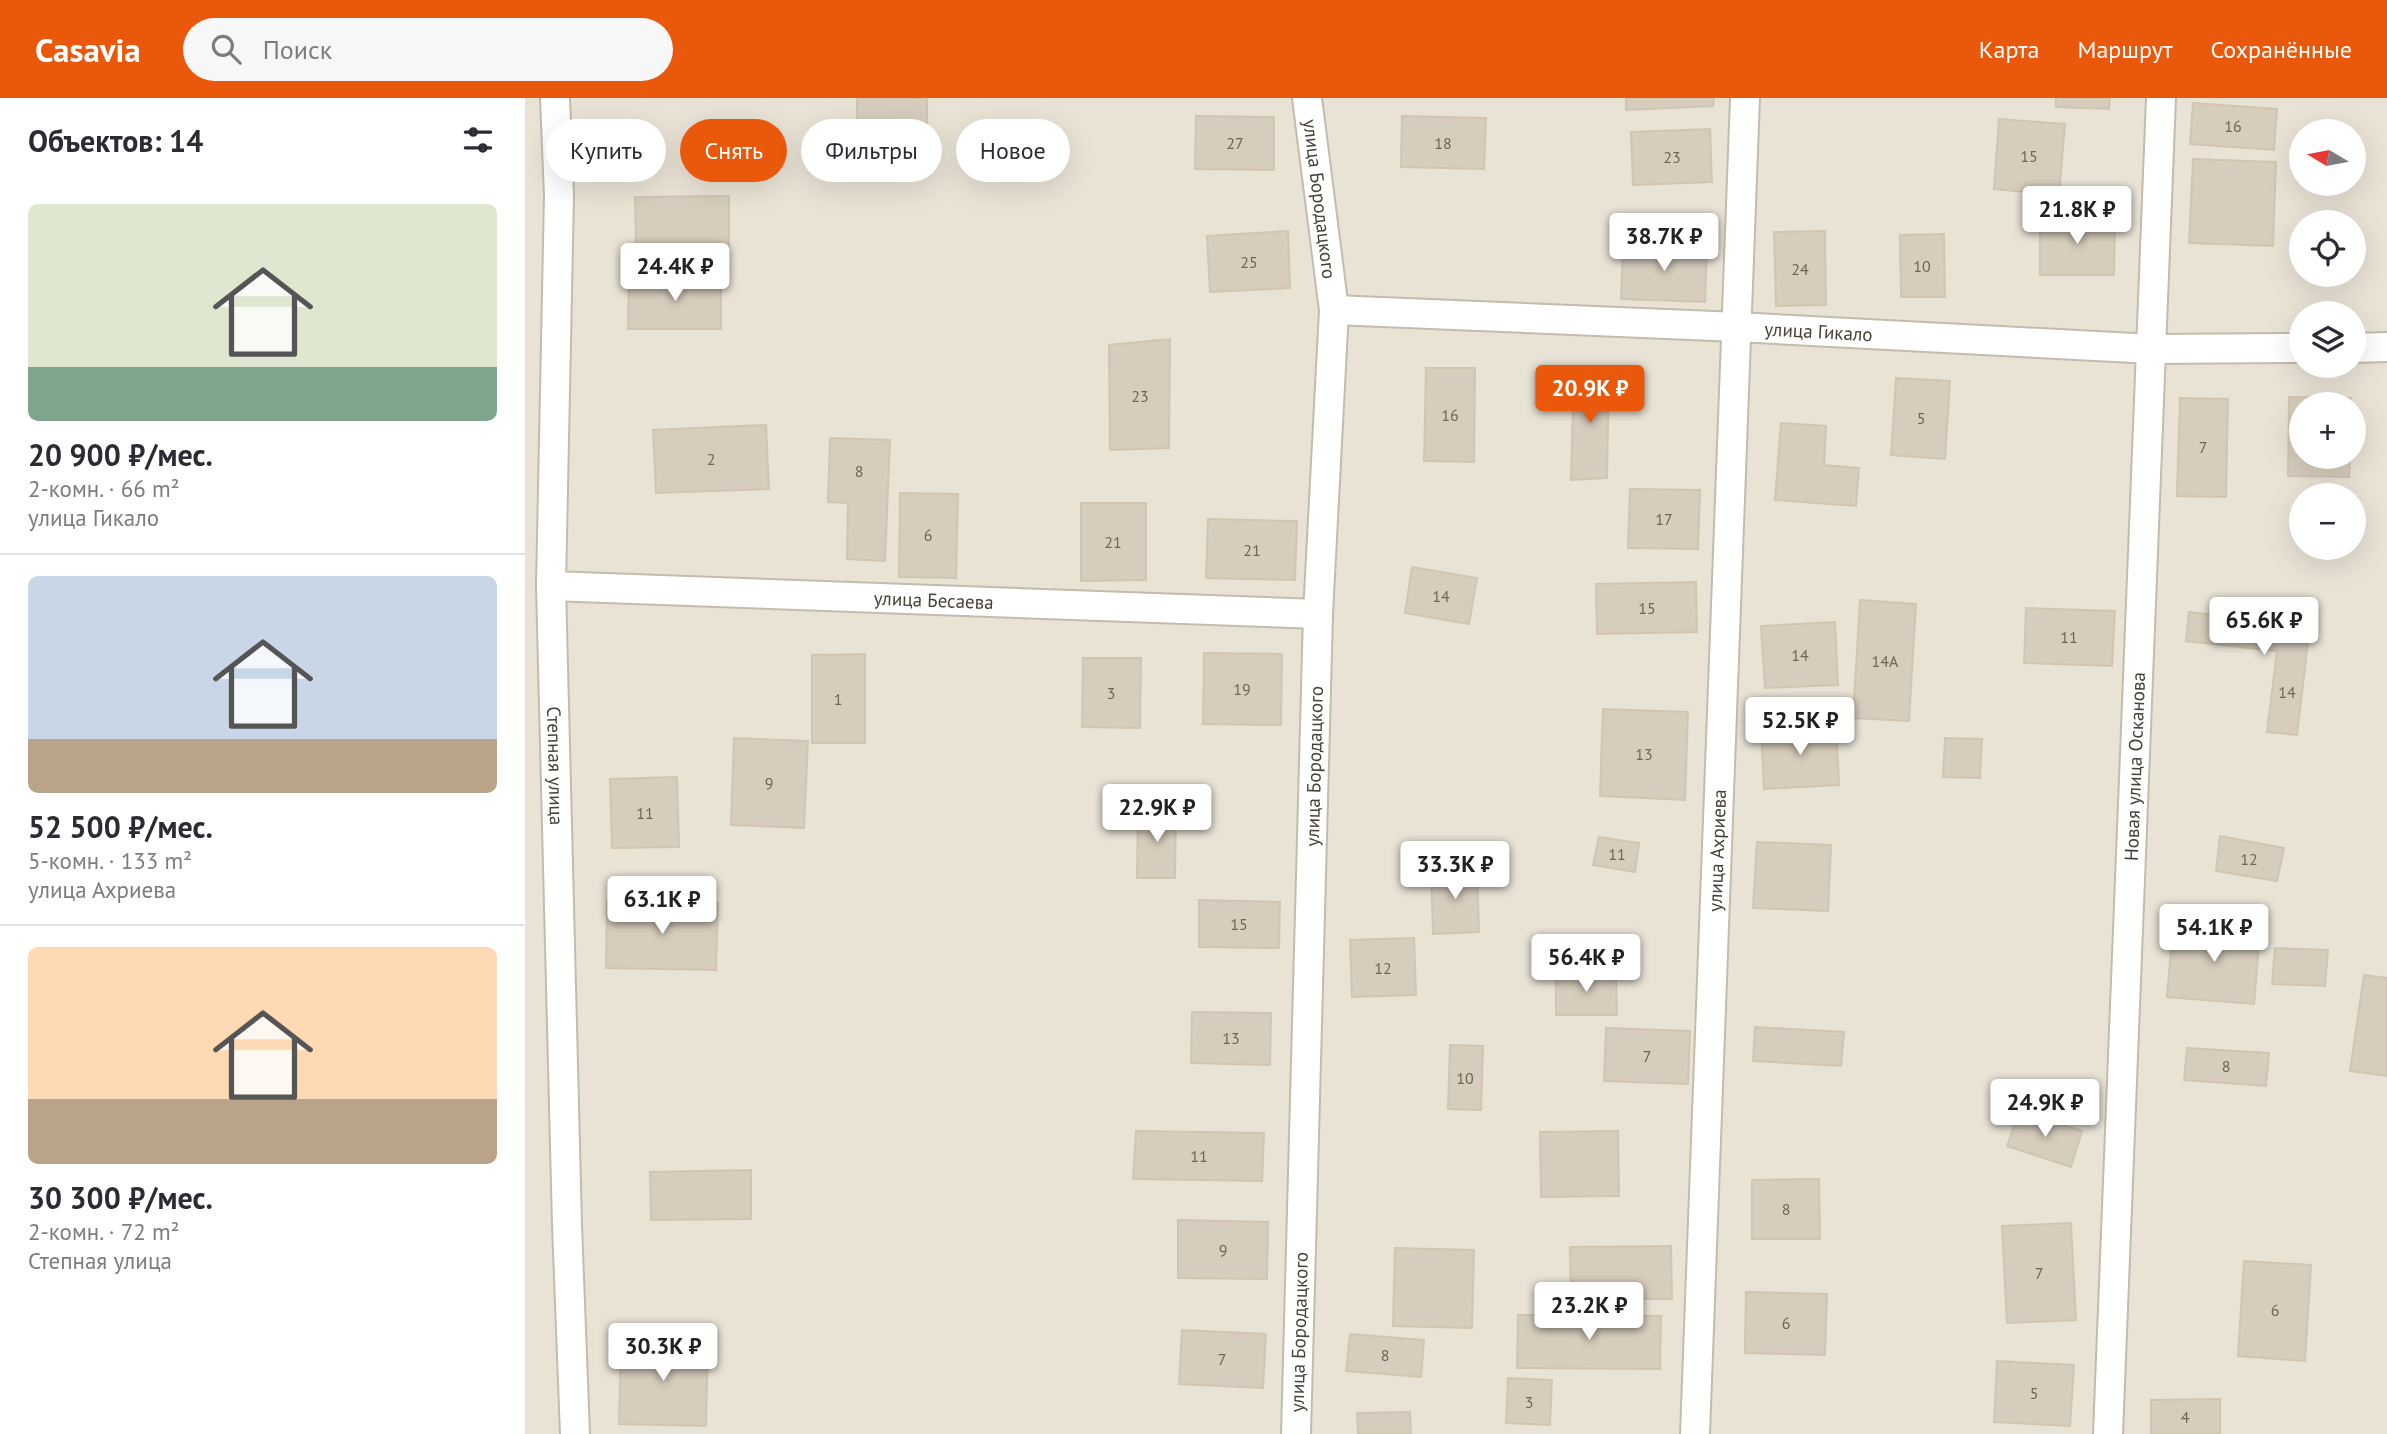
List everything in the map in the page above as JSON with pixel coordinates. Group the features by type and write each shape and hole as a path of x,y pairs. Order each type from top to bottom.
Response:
{"street":[{"name":"Степная улица","path":"555,98 559,195 551,586 575,1434"},
{"name":"улица Бородацкого","path":"1296,1434 1318,614 1334,310 1307,98"},
{"name":"улица Ахриева","path":"1695,1434 1745,98"},
{"name":"Новая улица Осканова","path":"2108,1434 2161,98"},
{"name":"улица Гикало","path":"1334,310 1737,327 2152,349 2289,348"},
{"path":"2366,348 2387,347"},
{"name":"улица Бесаева","path":"551,586 1318,614"}],"shaded area":[{"path":"525,98 2387,98 2387,1434 525,1434"}],"building":[{"path":"857,98 927,98 927,119 857,119"},
{"path":"1626,98 1714,98 1713,106 1626,110"},
{"path":"2056,98 2110,98 2109,109 2056,107"},
{"path":"2193,103 2277,109 2274,150 2190,144"},
{"path":"1196,116 1274,117 1274,170 1195,169"},
{"path":"1402,116 1486,118 1484,169 1401,167"},
{"path":"1999,119 2065,124 2059,195 1994,189"},
{"path":"1710,129 1712,182 1633,185 1631,132"},
{"path":"2193,159 2276,162 2273,246 2189,243"},
{"path":"729,196 729,247 636,249 635,197"},
{"path":"2040,216 2115,217 2114,275 2040,275"},
{"path":"1288,231 1290,288 1210,292 1207,236"},
{"path":"1825,231 1826,305 1776,306 1774,232"},
{"path":"1944,234 1945,297 1901,297 1900,235"},
{"path":"1623,243 1707,247 1705,302 1621,299"},
{"path":"629,276 721,276 721,329 628,329"},
{"path":"1170,339 1169,448 1110,450 1109,345"},
{"path":"1426,368 1475,368 1474,462 1424,461"},
{"path":"1609,369 1607,478 1571,480 1574,370"},
{"path":"1896,378 1950,381 1945,459 1891,455"},
{"path":"2289,397 2289,469 2349,469 2349,477 2288,476"},
{"path":"2180,398 2228,399 2226,497 2177,496"},
{"path":"1781,423 1826,426 1824,465 1859,468 1856,506 1775,500"},
{"path":"766,425 769,489 656,493 653,430"},
{"path":"830,438 890,440 885,561 847,559 848,503 828,502"},
{"path":"1630,489 1700,490 1698,549 1628,548"},
{"path":"900,493 958,494 956,578 899,577"},
{"path":"1081,503 1146,503 1146,580 1081,581"},
{"path":"1208,519 1297,521 1295,580 1206,578"},
{"path":"1412,567 1477,578 1469,624 1405,613"},
{"path":"1696,582 1697,632 1597,634 1596,584"},
{"path":"1860,600 1916,604 1909,721 1853,718"},
{"path":"2026,608 2115,611 2112,666 2024,663"},
{"path":"2189,612 2310,625 2297,735 2267,732 2277,651 2186,641"},
{"path":"1835,622 1838,685 1765,688 1761,626"},
{"path":"1204,653 1282,654 1281,725 1203,724"},
{"path":"865,654 865,743 812,743 812,655"},
{"path":"1083,658 1141,658 1140,728 1082,727"},
{"path":"1603,709 1688,712 1685,800 1600,796"},
{"path":"1836,725 1839,785 1764,789 1761,729"},
{"path":"734,738 808,741 804,828 731,825"},
{"path":"1945,738 1982,739 1980,778 1943,777"},
{"path":"677,777 679,847 612,848 610,779"},
{"path":"1176,810 1175,878 1137,878 1138,811"},
{"path":"2220,836 2284,848 2277,881 2216,871"},
{"path":"1599,837 1639,843 1635,872 1593,865"},
{"path":"1757,842 1831,845 1828,911 1753,908"},
{"path":"1477,868 1479,932 1433,934 1431,870"},
{"path":"1199,900 1280,902 1279,948 1199,947"},
{"path":"607,902 718,903 716,970 606,968"},
{"path":"2173,925 2260,932 2254,1004 2167,997"},
{"path":"1414,938 1416,995 1352,997 1350,940"},
{"path":"2275,948 2328,950 2325,986 2272,984"},
{"path":"1556,972 1616,972 1617,1015 1556,1015"},
{"path":"2364,975 2387,978 2387,1076 2350,1071"},
{"path":"1192,1012 1271,1013 1270,1065 1191,1063"},
{"path":"1755,1027 1844,1032 1841,1066 1753,1061"},
{"path":"1606,1028 1690,1031 1688,1084 1604,1081"},
{"path":"1450,1045 1483,1046 1481,1110 1448,1109"},
{"path":"2187,1048 2269,1053 2266,1086 2184,1080"},
{"path":"2019,1111 2082,1131 2071,1167 2007,1146"},
{"path":"1136,1131 1264,1133 1262,1181 1133,1179"},
{"path":"1618,1131 1619,1196 1541,1197 1540,1132"},
{"path":"751,1170 751,1219 651,1220 650,1172"},
{"path":"1819,1179 1820,1239 1752,1239 1752,1180"},
{"path":"1178,1220 1268,1222 1267,1279 1178,1278"},
{"path":"2071,1223 2076,1320 2007,1323 2002,1226"},
{"path":"1671,1246 1672,1299 1571,1299 1570,1247"},
{"path":"1395,1248 1474,1250 1472,1328 1393,1326"},
{"path":"2244,1261 2311,1265 2305,1361 2238,1356"},
{"path":"1746,1292 1827,1294 1825,1355 1745,1353"},
{"path":"1518,1315 1661,1316 1660,1369 1517,1368"},
{"path":"1182,1330 1266,1334 1263,1388 1179,1384"},
{"path":"1350,1334 1424,1340 1421,1377 1346,1371"},
{"path":"621,1341 708,1343 706,1426 619,1424"},
{"path":"1997,1361 2074,1365 2070,1426 1994,1422"},
{"path":"1508,1378 1552,1380 1550,1425 1506,1423"},
{"path":"2220,1399 2220,1434 2151,1434 2151,1400"},
{"path":"1410,1412 1411,1434 1358,1434 1357,1413"}]}
